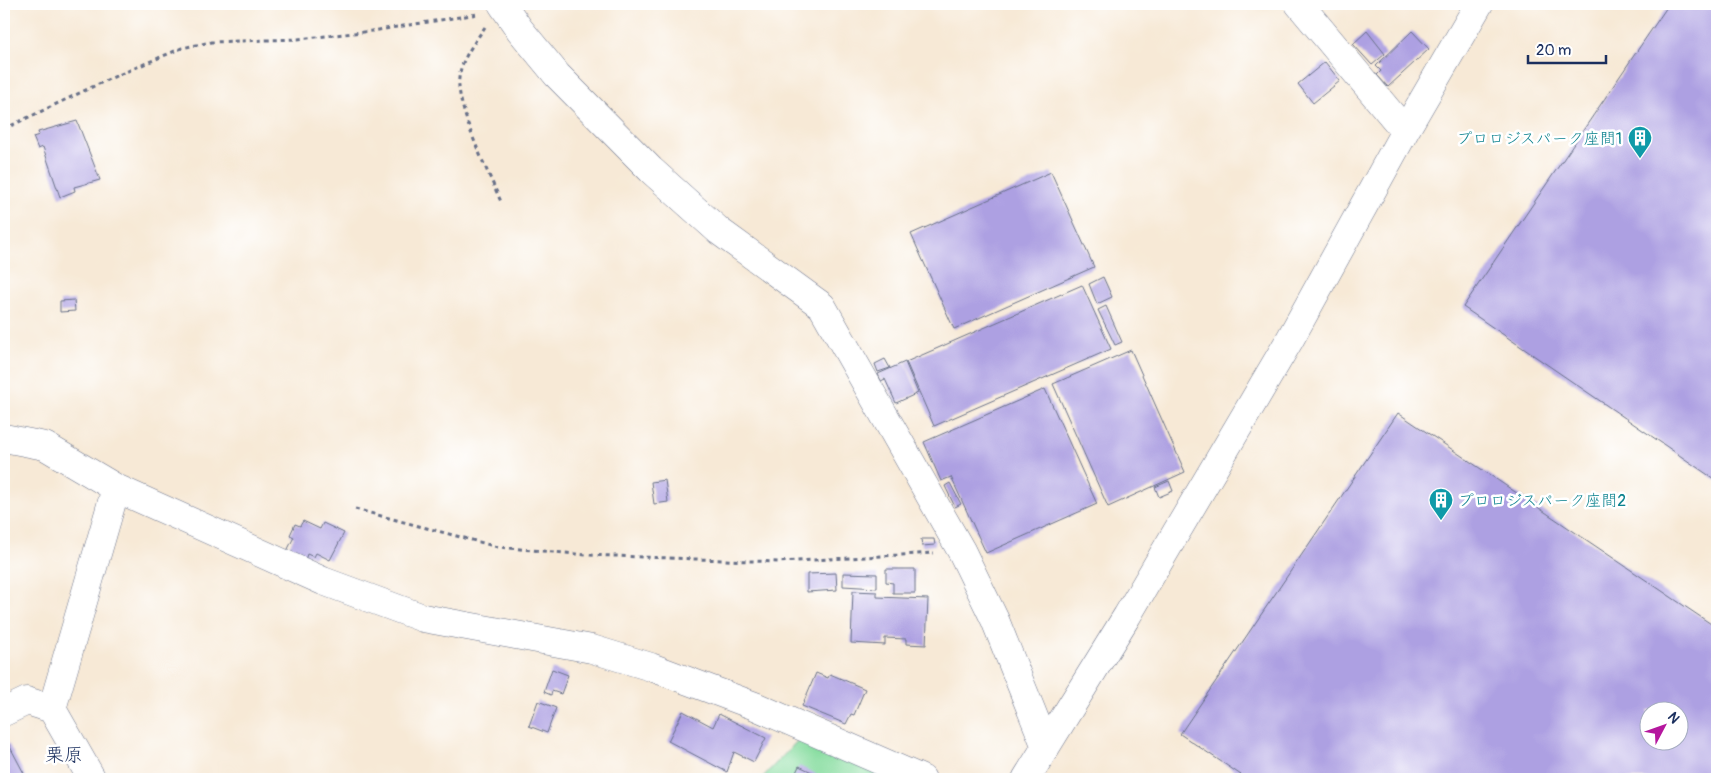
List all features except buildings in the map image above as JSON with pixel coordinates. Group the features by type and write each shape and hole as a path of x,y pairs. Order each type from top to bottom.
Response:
{"street":[{"path":"1299,4 1405,131"},
{"path":"492,12 520,30 557,75 652,170 719,231 822,306 962,552 995,620 1046,747"},
{"path":"1026,779 1127,616 1284,350 1405,131 1475,12"},
{"path":"4,438 45,446 116,488 323,581 423,618 592,649 651,667 755,706 922,779"},
{"path":"52,709 116,488"},
{"path":"4,712 27,701 52,709 92,779"}],"path":[{"path":"4,128 109,79 182,48 211,42 298,39 372,31 492,12"},
{"path":"492,12 466,58 459,77 459,100 502,204"},
{"path":"355,509 498,547 587,555 780,562 962,552"}],"green space":[{"path":"802,736 899,779 761,779"}],"place":[{"name":"プロロジスパーク座間1","path":"1640,159"},
{"name":"プロロジスパーク座間2","path":"1441,521"}],"district":[{"name":"栗原","path":"64,754"}]}
